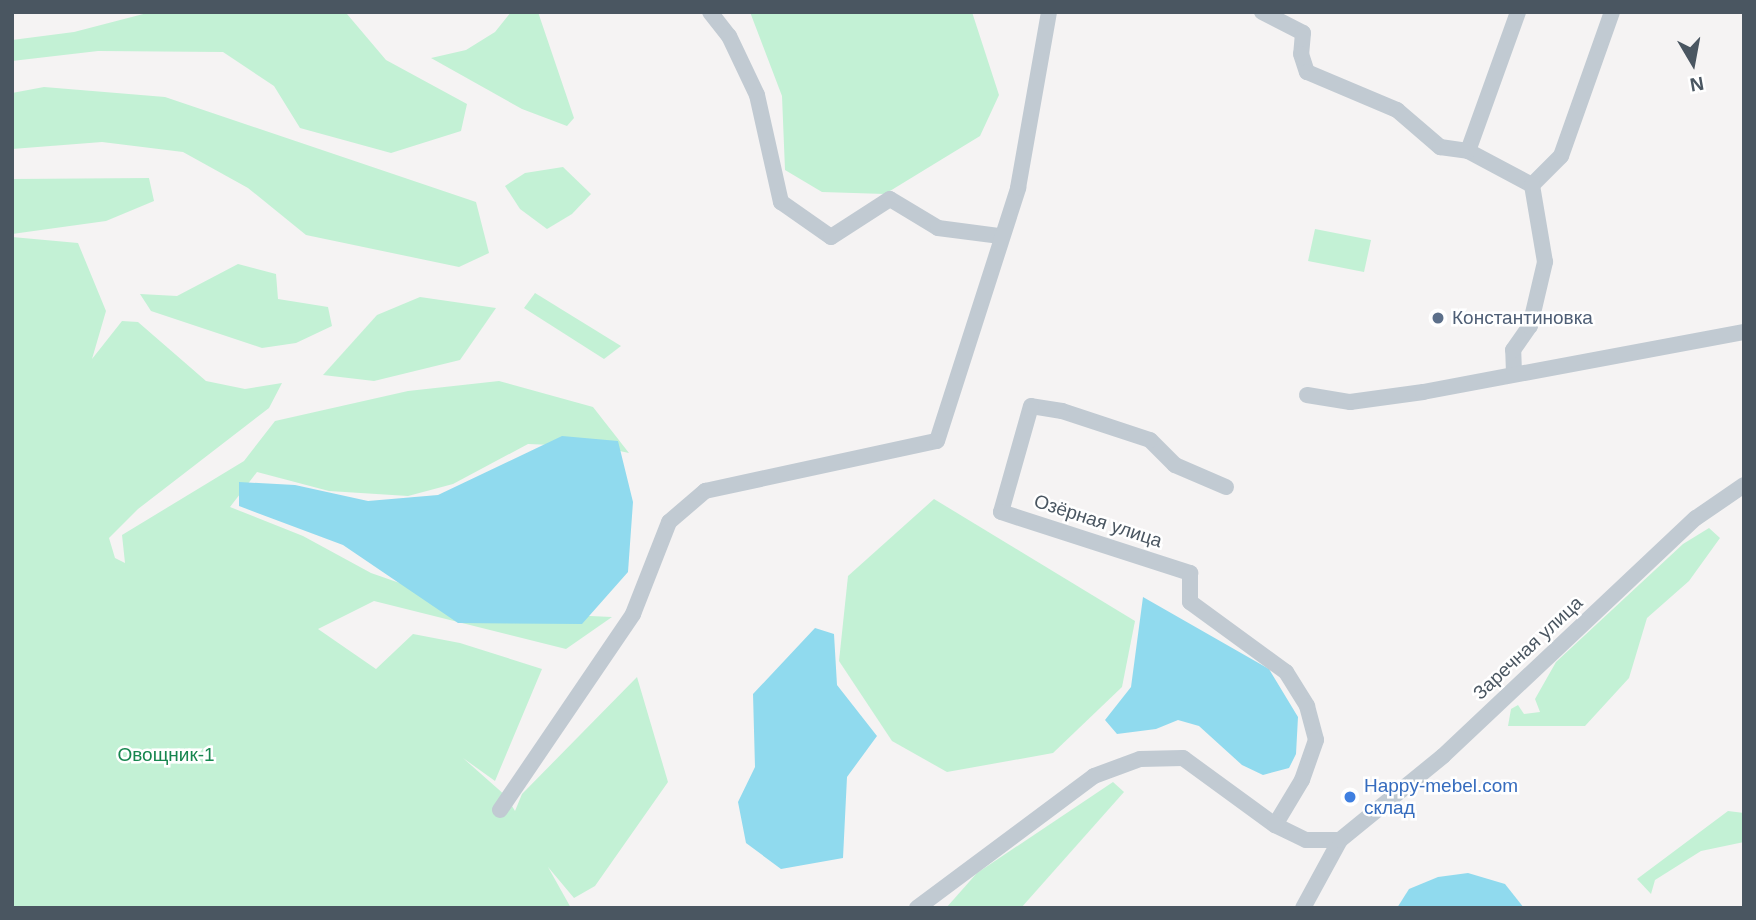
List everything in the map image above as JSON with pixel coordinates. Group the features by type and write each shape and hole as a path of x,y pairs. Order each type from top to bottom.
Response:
{"street":[{"path":"710,12 729,36 757,95 781,202 831,237 890,199 939,228 1000,236"},
{"path":"500,810 633,614 669,522 705,491 937,441 1000,236 1018,188 1049,12"},
{"path":"1468,151 1518,12"},
{"path":"1532,185 1561,156 1612,12"},
{"path":"1265,13 1303,33 1301,54 1307,72 1397,110 1440,146 1468,151 1532,185"},
{"path":"1514,373 1513,350 1530,326 1545,262 1532,185"},
{"path":"1307,395 1350,402 1744,332"},
{"name":"Озёрная улица","path":"1226,487 1175,465 1150,440 1062,411 1031,406 1001,512 1190,573 1190,602 1286,672 1307,706 1316,740 1302,780 1275,825"},
{"name":"Заречная улица","path":"1339,840 1444,756 1696,518 1744,485"},
{"path":"917,908 1094,776 1140,759 1183,758 1275,825 1306,840 1339,840 1303,908"}],"green space":[{"path":"151,12 347,14 386,60 467,104 461,131 391,153 300,128 274,86 223,52 98,51 12,61 12,40 74,32"},
{"path":"511,12 538,12 574,118 567,126 522,109 431,58 466,50 495,32"},
{"path":"750,12 972,12 999,95 980,136 885,194 822,192 785,170 782,96"},
{"path":"44,87 165,97 476,202 489,253 459,267 306,235 248,188 183,152 102,142 12,149 12,93"},
{"path":"563,167 591,194 572,214 547,229 520,209 505,186 525,173"},
{"path":"149,178 154,201 106,221 12,234 12,179"},
{"path":"1315,229 1371,240 1364,272 1308,261"},
{"name":"Овощник-1","path":"12,237 78,243 106,311 92,359 122,321 138,322 206,381 245,389 282,383 269,408 138,509 109,538 115,558 125,563 122,535 244,461 275,421 408,391 499,381 593,407 629,453 601,447 528,444 453,484 408,496 329,491 257,472 230,507 303,536 371,573 480,611 612,617 566,649 374,601 318,629 376,669 413,634 460,643 542,669 495,781 463,758 506,796 515,811 522,794 637,677 668,782 595,886 574,898 548,867 571,908 12,908"},
{"path":"238,264 276,274 278,299 328,307 332,326 296,343 262,348 151,311 140,294 177,296"},
{"path":"535,293 621,346 604,359 524,308"},
{"path":"420,297 496,308 460,360 374,381 323,375 377,315"},
{"path":"934,499 1135,621 1122,687 1053,753 947,772 892,741 839,661 848,576"},
{"path":"1709,528 1720,538 1689,581 1647,618 1629,678 1585,726 1508,726 1511,709 1518,705 1524,714 1540,712 1535,699 1556,662 1683,544"},
{"path":"1113,782 1124,792 1021,908 946,908 977,873"},
{"path":"1728,811 1744,813 1744,842 1701,851 1655,880 1651,894 1637,879"}],"water":[{"path":"562,436 618,441 633,502 628,572 582,624 458,623 343,545 239,506 239,482 295,485 368,501 438,495"},
{"path":"1143,597 1269,669 1298,717 1296,754 1289,768 1263,775 1242,765 1199,726 1178,720 1156,729 1117,734 1105,720 1131,687"},
{"path":"815,628 834,634 837,685 877,736 847,777 843,858 781,869 746,843 738,802 755,767 753,694"},
{"path":"1468,873 1505,884 1524,908 1397,908 1409,889 1438,877"}],"place":[{"name":"Константиновка","path":"1438,318"},
{"name":"Happy-mebel.com склад","path":"1350,797"}]}
